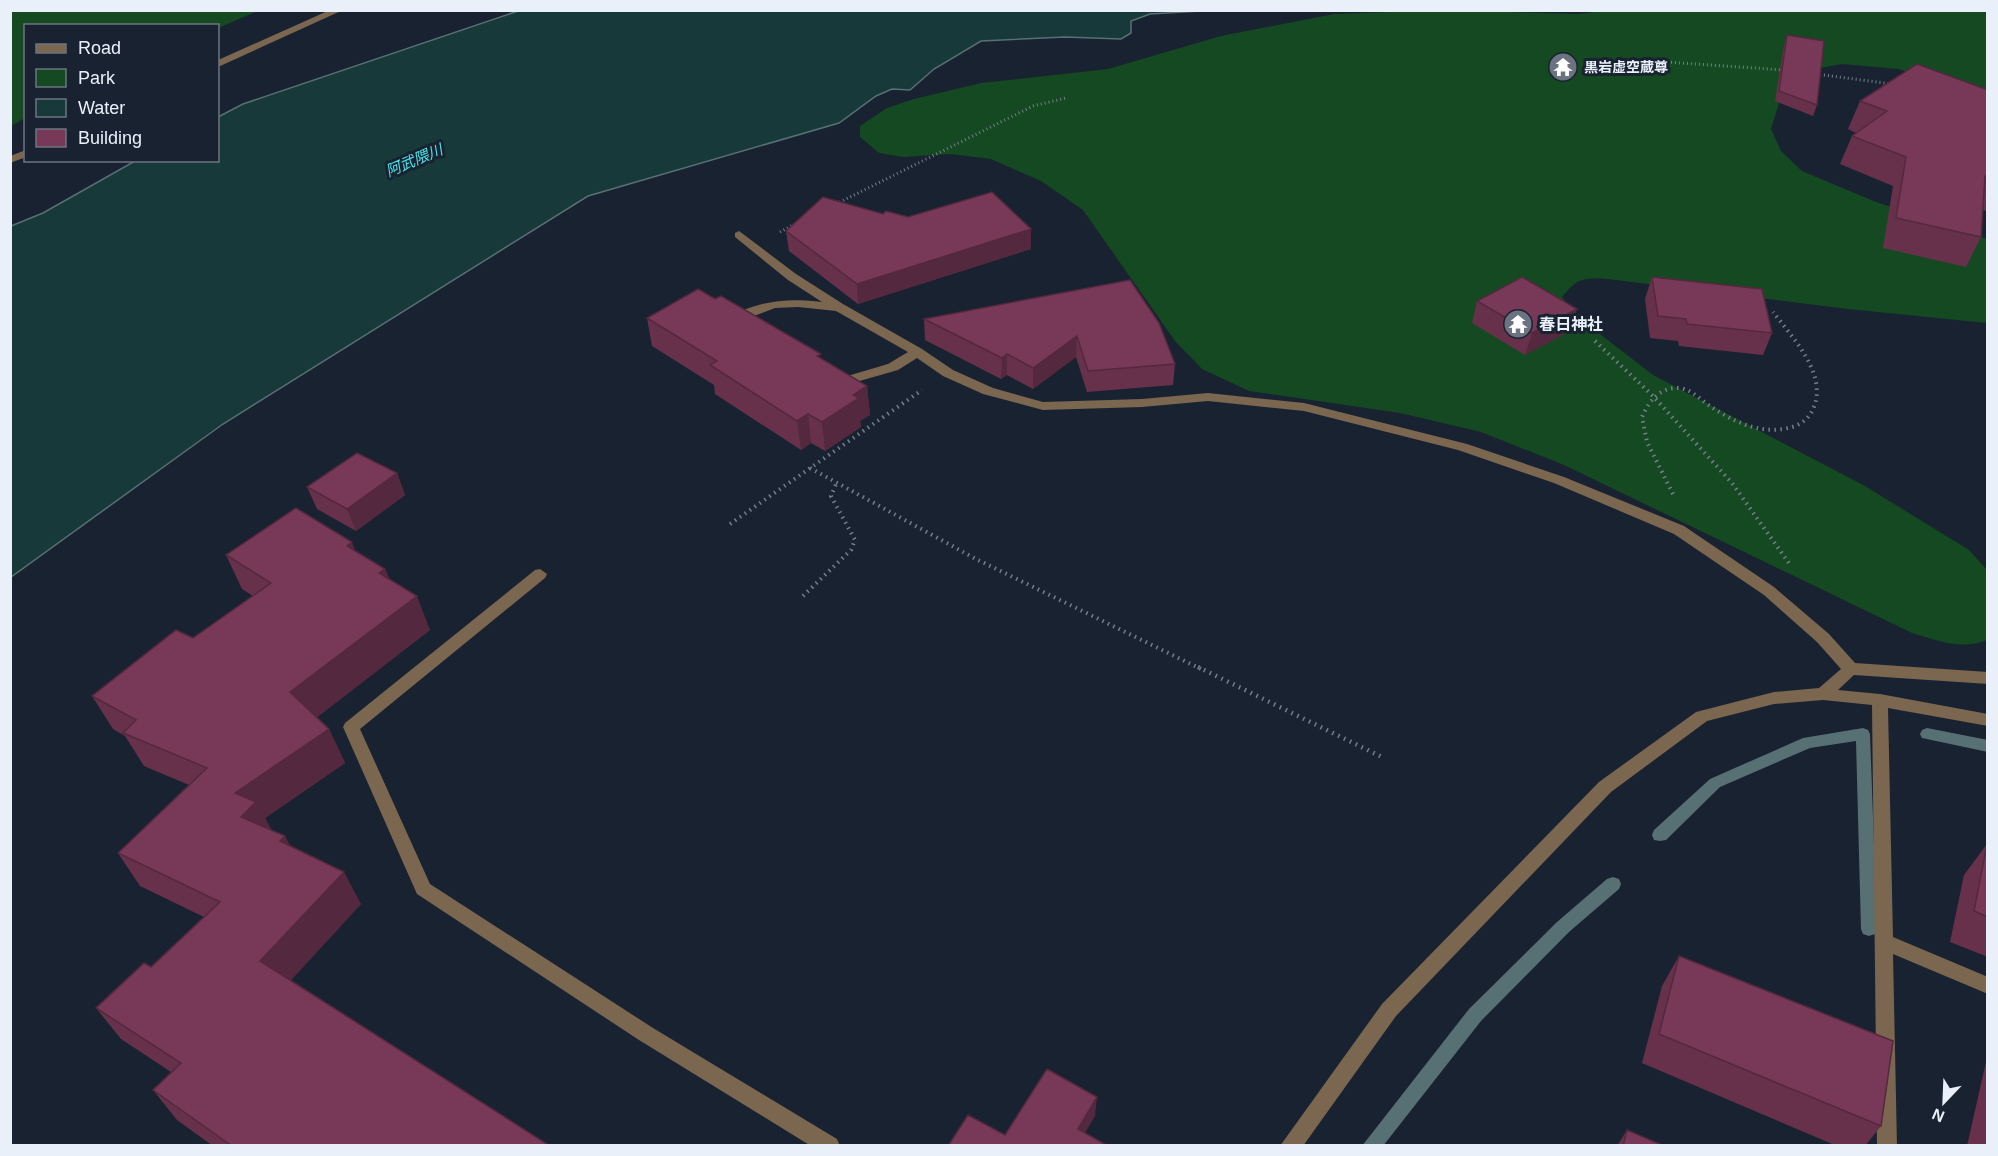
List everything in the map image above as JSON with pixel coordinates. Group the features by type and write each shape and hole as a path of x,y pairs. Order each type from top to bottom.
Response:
{"street":[{"path":"219,64 339,10"},
{"path":"10,160 24,154"},
{"path":"739,235 792,277 839,307 917,352 948,373 988,391 1043,406 1142,404 1208,397 1304,407 1462,447 1559,480 1679,530 1769,591 1823,638 1851,669 1988,678"},
{"path":"740,316 759,306 782,302 839,307"},
{"path":"849,380 893,367 917,352"},
{"path":"540,574 351,728 423,890 646,1034 830,1146"},
{"path":"1823,694 1851,669"},
{"path":"1290,1146 1389,1010 1605,787 1702,716 1774,698 1823,694 1880,700 1988,720"},
{"path":"1880,700 1887,1146"},
{"path":"1884,942 1988,986"}],"path":[{"path":"1651,61 1787,71"},
{"path":"1809,73 1897,85"},
{"path":"826,208 1033,106 1066,98"},
{"path":"752,245 805,219"},
{"path":"1679,530 1680,508 1647,442 1642,417 1646,405 1653,396 1668,389 1679,388 1691,392 1741,424 1767,431 1800,424 1818,403 1816,379 1799,348 1773,312"},
{"path":"1596,341 1653,396 1732,483 1793,569"},
{"path":"730,524 948,373"},
{"path":"810,468 976,559 1384,758"},
{"path":"803,596 851,550 855,540 831,496 837,482"}],"green space":[{"path":"11,10 258,10 219,28 219,24 24,24 24,119 11,126"},
{"path":"1444,10 1578,14 1612,10 1987,11 1987,96 1898,69 1842,64 1788,74 1771,129 1781,151 1802,171 1876,202 1987,239 1987,323 1848,309 1608,279 1582,280 1562,297 1578,317 1653,375 1865,486 1969,550 1987,570 1987,640 1959,644 1912,633 1564,465 1481,432 1400,413 1249,391 1202,369 1175,341 1083,210 1041,181 991,159 950,154 903,157 879,153 860,137 860,126 887,108 981,83 1108,69 1221,36 1334,14"}],"water":[{"name":"阿武隈川","path":"521,10 1201,11 1150,14 1131,21 1131,33 1121,39 1065,37 981,41 934,69 910,90 892,89 876,96 839,123 588,196 223,424 11,577 11,226 43,213 133,162 219,162 219,116 243,104"}],"building":[{"path":"1787,35 1824,41 1817,105 1779,91"},
{"path":"1917,64 1988,90 1988,177 1985,176 1981,237 1896,218 1906,157 1852,136 1887,111 1860,101"},
{"path":"992,192 1031,229 857,284 786,231 823,197 883,214 886,211 908,217"},
{"path":"1522,277 1577,309 1532,333 1477,301"},
{"path":"1652,277 1762,289 1772,333 1687,324 1686,319 1658,316"},
{"path":"1130,280 1159,323 1175,364 1088,371 1077,336 1033,368 1007,354 1002,358 924,319"},
{"path":"698,289 715,299 721,296 821,354 817,356 867,386 853,395 859,398 822,422 808,414 797,421 710,365 717,361 647,318"},
{"path":"357,453 397,473 347,509 307,487"},
{"path":"296,508 352,542 347,546 385,569 379,573 417,596 290,692 329,729 235,793 256,802 241,817 285,836 280,841 344,872 260,961 550,1146 232,1146 153,1090 181,1063 96,1008 144,963 151,967 220,902 118,853 207,768 123,733 136,720 92,696 176,630 193,638 271,583 226,555"},
{"path":"1988,845 1988,917 1974,911"},
{"path":"1679,956 1893,1041 1881,1126 1659,1034"},
{"path":"1047,1069 1097,1097 1078,1129 1108,1146 948,1146 968,1115 1005,1135"},
{"path":"1627,1130 1664,1146 1623,1146"}],"waterway":[{"path":"1660,835 1715,783 1808,742 1863,734 1869,929"},
{"path":"1927,734 1988,746"},
{"path":"1371,1146 1475,1015 1563,927 1613,884"}],"place":[{"name":"黒岩虚空蔵尊","path":"1563,67"},
{"name":"春日神社","path":"1518,324"}]}
